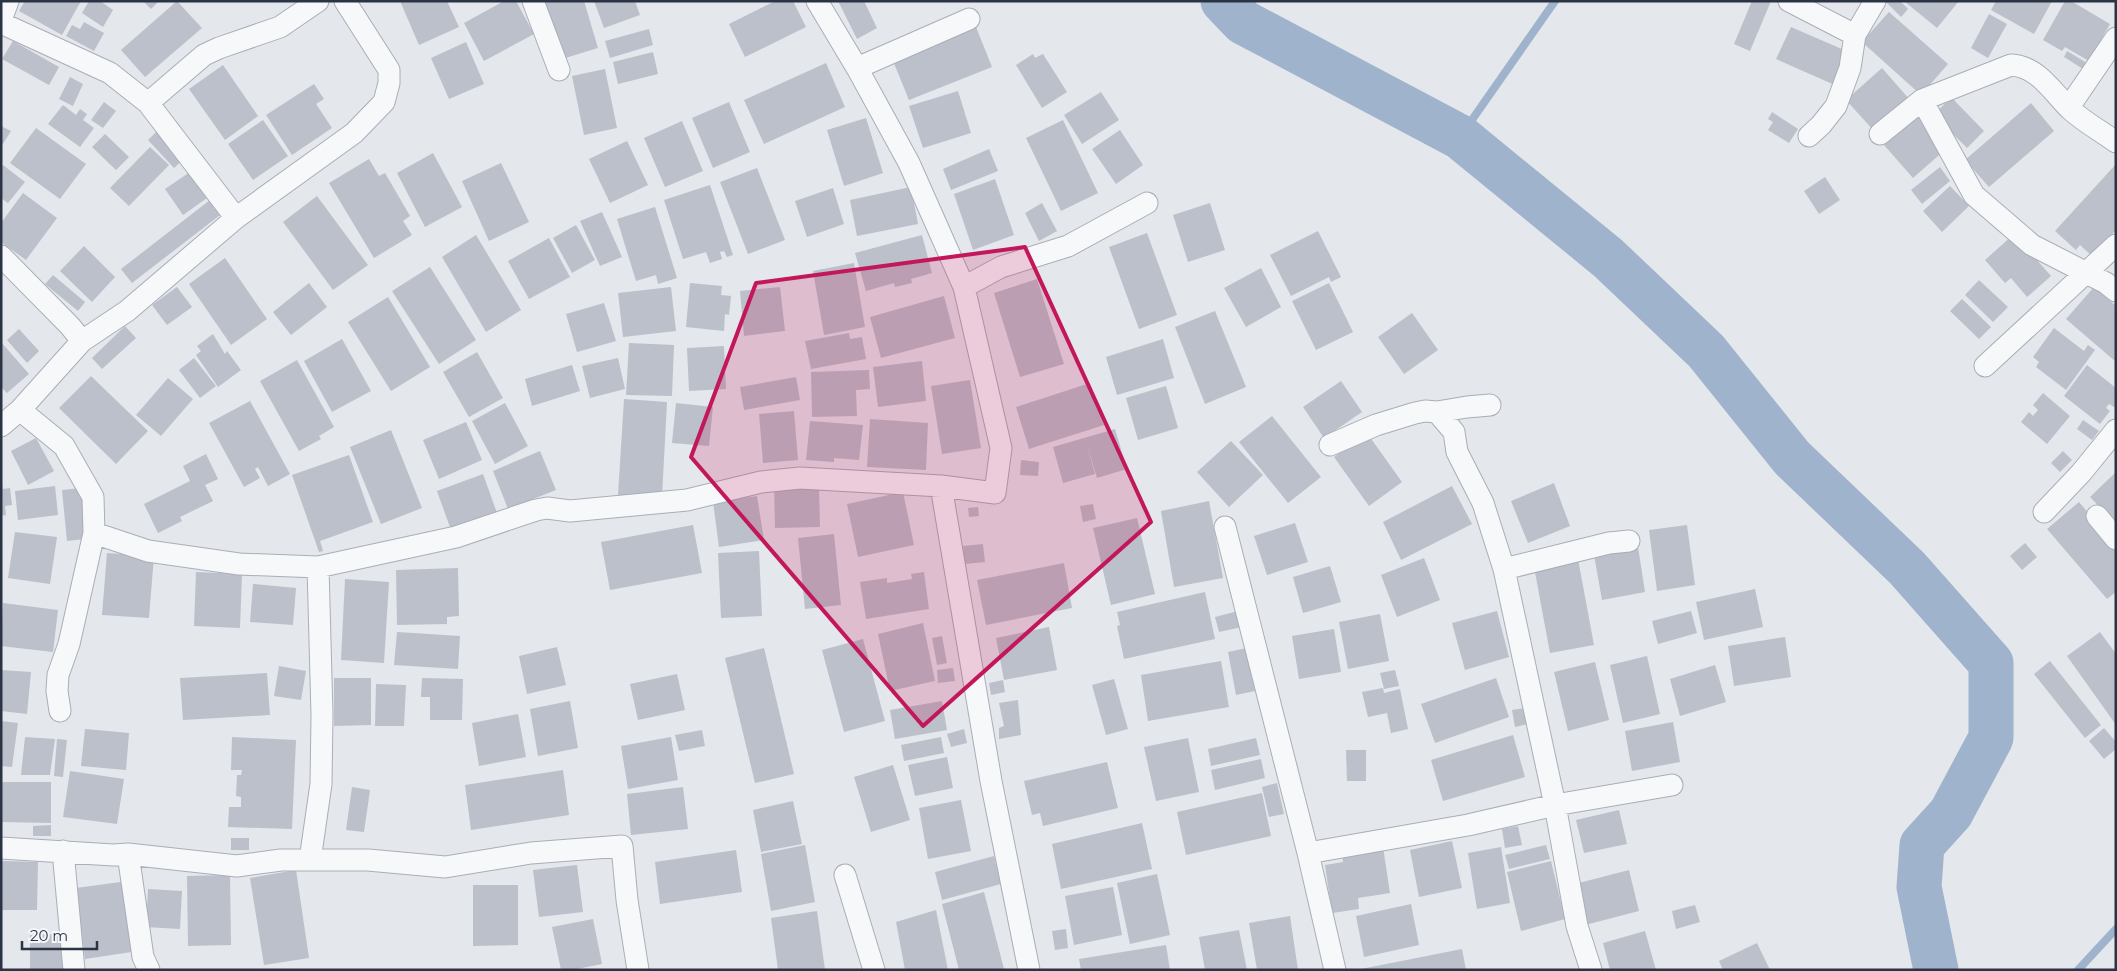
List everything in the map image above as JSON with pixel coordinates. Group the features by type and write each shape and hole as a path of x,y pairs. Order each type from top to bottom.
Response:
{"street":[{"path":"8,1 1,21 110,73 148,103 236,218"},
{"path":"148,103 204,55 280,27 318,1"},
{"path":"1,426 20,410 82,341 127,311 236,218 354,133 384,102 389,83 388,70 345,1"},
{"path":"533,1 559,70"},
{"path":"94,533 148,551 239,564 318,567 456,537 536,510 547,508 570,511 687,500 761,482 800,478 941,486 995,493 1001,448 964,288 908,164 857,68 817,1"},
{"path":"1789,1 1855,34"},
{"path":"1809,136 1821,125 1836,106 1850,68 1855,34 1875,1"},
{"path":"857,68 969,20"},
{"path":"2069,107 2116,38"},
{"path":"1880,134 1922,100 2011,65 2022,65 2035,72 2069,107 2116,142"},
{"path":"1922,100 1974,195 2032,245 2106,282 2116,291"},
{"path":"964,288 1001,267 1068,246 1148,203"},
{"path":"1985,366 2116,245"},
{"path":"1,256 70,326 82,341"},
{"path":"1330,444 1376,425 1415,413 1490,406"},
{"path":"20,410 64,446 93,497 94,533 69,644 58,675 57,690 60,711"},
{"path":"1437,412 1454,432 1457,452 1483,503 1504,569 1555,805 1577,926 1591,970"},
{"path":"2044,512 2081,473 2116,430"},
{"path":"941,486 991,782 1029,970"},
{"path":"2097,516 2116,539"},
{"path":"1225,527 1308,853 1335,970"},
{"path":"1504,569 1609,543 1628,541"},
{"path":"310,860 320,784 322,714 318,567"},
{"path":"1308,853 1468,825 1555,805 1672,785"},
{"path":"1,848 113,855 128,854 238,866 281,860 368,860 445,867 531,853 622,846 627,900 638,970"},
{"path":"63,851 79,969"},
{"path":"128,854 143,957 149,970"},
{"path":"844,875 874,970"}],"highlighted area":[{"path":"1025,247 1151,522 923,726 691,457 756,283"}],"building":[{"path":"25,1 81,1 62,35 19,11"},
{"path":"89,1 100,1 113,10 103,27 82,13"},
{"path":"143,1 159,1 151,9"},
{"path":"177,1 202,28 145,77 121,50"},
{"path":"400,1 447,1 459,27 419,45"},
{"path":"504,1 516,1 534,34 484,61 464,23"},
{"path":"545,1 584,1 598,48 562,59"},
{"path":"594,1 635,1 640,15 604,28"},
{"path":"775,1 793,1 806,27 745,57 729,24"},
{"path":"838,1 864,1 877,28 857,39"},
{"path":"1752,1 1771,1 1750,51 1734,44"},
{"path":"1885,1 1900,1 1908,9 1901,17"},
{"path":"1904,1 1959,1 1937,28"},
{"path":"1996,1 2052,1 2034,34 1991,10"},
{"path":"2065,1 2071,1 2110,24 2089,61 2065,47 2062,51 2043,40"},
{"path":"1889,12 1948,64 1921,95 1862,42"},
{"path":"1989,14 2007,24 1988,58 1971,48"},
{"path":"84,22 104,33 94,51 66,36 72,25 80,29"},
{"path":"976,27 992,67 909,100 893,61"},
{"path":"1791,27 1851,53 1837,86 1776,59"},
{"path":"649,29 653,45 610,58 605,41"},
{"path":"13,41 59,67 49,85 2,59"},
{"path":"466,42 484,84 449,99 431,58"},
{"path":"2067,51 2087,63 2083,69 2064,57"},
{"path":"653,52 658,74 618,84 613,62"},
{"path":"1033,54 1035,58 1043,54 1067,92 1042,108 1016,65"},
{"path":"826,63 845,107 764,144 744,100"},
{"path":"223,65 258,116 225,140 189,89"},
{"path":"1882,68 1910,100 1875,132 1846,100"},
{"path":"605,69 617,128 584,135 572,76"},
{"path":"70,77 83,84 73,106 59,99"},
{"path":"314,84 324,99 316,104 332,128 292,155 266,115"},
{"path":"958,91 971,133 923,148 909,106"},
{"path":"1101,92 1119,120 1082,144 1064,115"},
{"path":"1951,97 1984,131 1967,148 1934,115"},
{"path":"104,102 116,111 103,128 91,120"},
{"path":"729,102 750,152 713,168 692,118"},
{"path":"2031,103 2054,131 1989,187 1965,160"},
{"path":"63,105 76,115 80,109 87,114 83,120 94,128 80,147 48,124"},
{"path":"1772,112 1798,129 1789,143 1768,130 1773,122 1768,119"},
{"path":"1917,116 1946,149 1913,178 1884,145"},
{"path":"866,118 883,173 844,186 827,130"},
{"path":"263,120 288,156 253,180 228,144"},
{"path":"1063,120 1098,193 1061,211 1026,138"},
{"path":"682,121 703,171 665,187 644,138"},
{"path":"1,126 11,131 1,147"},
{"path":"161,127 188,155 174,168 148,140"},
{"path":"36,128 86,164 60,199 10,163"},
{"path":"1120,130 1143,165 1116,184 1092,149"},
{"path":"105,134 129,157 116,170 92,147"},
{"path":"627,141 648,185 610,203 589,159"},
{"path":"150,147 169,165 129,206 110,188"},
{"path":"989,149 998,171 951,190 943,169"},
{"path":"433,153 462,207 425,227 397,173"},
{"path":"369,159 379,176 385,173 410,216 403,221 412,235 374,258 329,183"},
{"path":"501,163 529,222 489,241 462,181"},
{"path":"2116,164 2116,230 2092,256 2080,245 2076,250 2055,231"},
{"path":"3,165 25,182 8,203 1,198 1,168"},
{"path":"1940,167 1950,181 1922,204 1911,190"},
{"path":"757,168 785,240 748,254 720,182"},
{"path":"190,172 207,198 183,215 165,189"},
{"path":"1825,177 1840,200 1819,214 1804,191"},
{"path":"995,179 1014,235 973,250 954,194"},
{"path":"710,185 733,255 727,257 724,251 720,252 722,259 710,263 706,252 683,259 664,200"},
{"path":"1950,186 1969,206 1942,232 1923,211"},
{"path":"911,187 918,224 857,236 850,200"},
{"path":"833,188 844,224 807,237 795,201"},
{"path":"23,193 57,218 26,260 1,242 1,223"},
{"path":"317,196 368,265 333,290 283,222"},
{"path":"210,200 220,215 132,283 121,269"},
{"path":"1042,203 1057,231 1039,241 1025,213"},
{"path":"1210,203 1225,250 1188,262 1173,215"},
{"path":"655,207 677,278 658,284 656,275 636,281 617,219"},
{"path":"602,212 622,257 600,266 580,221"},
{"path":"576,225 595,260 572,273 553,238"},
{"path":"1318,231 1341,277 1331,282 1329,277 1291,296 1270,255"},
{"path":"1147,233 1177,315 1139,329 1109,247"},
{"path":"2014,234 2051,276 2027,297 2011,278 2005,283 1985,260"},
{"path":"476,235 521,310 486,332 442,257"},
{"path":"922,235 932,273 911,279 912,283 895,287 894,283 866,291 855,253"},
{"path":"549,238 570,277 529,299 508,261"},
{"path":"84,246 115,277 92,302 60,271"},
{"path":"225,258 267,319 231,345 189,284"},
{"path":"854,263 865,327 824,335 813,271"},
{"path":"430,267 476,340 439,364 392,291"},
{"path":"1261,268 1281,307 1246,327 1224,288"},
{"path":"53,275 85,302 78,311 45,284"},
{"path":"1037,279 1064,364 1020,377 994,293"},
{"path":"1979,280 2008,307 1993,322 1965,295"},
{"path":"309,283 327,307 291,335 273,312"},
{"path":"690,283 722,286 721,295 731,296 729,315 725,314 724,331 686,327"},
{"path":"1329,283 1353,332 1316,350 1292,301"},
{"path":"177,287 192,307 167,325 152,305"},
{"path":"671,287 676,331 623,337 618,293"},
{"path":"780,287 785,331 744,336 740,291"},
{"path":"2094,287 2116,306 2116,362 2066,319"},
{"path":"944,296 955,338 881,358 870,317"},
{"path":"388,297 430,367 391,391 348,322"},
{"path":"1962,299 1991,327 1979,339 1950,311"},
{"path":"604,303 616,341 577,352 566,314"},
{"path":"1215,311 1246,387 1205,404 1175,327"},
{"path":"1412,313 1438,350 1404,374 1378,337"},
{"path":"125,326 136,338 102,369 92,358"},
{"path":"2054,328 2084,351 2088,345 2095,350 2066,390 2036,367 2039,362 2033,357"},
{"path":"19,329 39,351 27,363 7,340"},
{"path":"849,333 850,339 862,337 866,359 811,369 805,341"},
{"path":"213,334 225,354 227,351 241,370 218,387 196,355 201,351 197,346"},
{"path":"342,339 371,391 332,412 304,361"},
{"path":"1163,339 1174,378 1117,395 1106,357"},
{"path":"1,342 29,374 7,393 1,387"},
{"path":"629,343 674,345 672,396 626,395"},
{"path":"724,346 726,389 689,391 687,348"},
{"path":"477,352 503,398 469,417 443,372"},
{"path":"194,358 216,386 200,398 179,370"},
{"path":"618,358 625,389 590,398 582,366"},
{"path":"297,360 334,427 319,436 321,439 299,451 260,381"},
{"path":"922,361 926,401 878,407 873,367"},
{"path":"572,365 580,391 532,406 525,379"},
{"path":"2087,365 2116,388 2116,405 2114,407 2109,404 2106,408 2110,411 2100,424 2064,396"},
{"path":"869,370 870,389 856,390 857,416 812,417 811,372"},
{"path":"91,376 148,431 116,464 59,408"},
{"path":"796,377 800,400 744,410 740,387"},
{"path":"168,378 193,399 161,436 136,415"},
{"path":"970,380 981,448 942,454 931,386"},
{"path":"1341,381 1362,412 1324,438 1303,407"},
{"path":"1090,383 1104,425 1029,449 1016,407"},
{"path":"1166,386 1178,428 1138,440 1126,398"},
{"path":"2043,393 2070,416 2047,444 2021,422 2029,412 2033,416 2038,410 2033,405"},
{"path":"624,399 667,402 662,497 618,495"},
{"path":"250,401 290,474 268,486 258,467 255,469 260,478 244,487 209,423"},
{"path":"505,403 528,446 495,464 472,421"},
{"path":"676,403 713,407 709,446 672,443"},
{"path":"794,411 798,460 763,463 759,414"},
{"path":"1272,416 1321,477 1288,503 1239,442"},
{"path":"870,419 928,423 926,470 867,467"},
{"path":"2083,420 2099,431 2092,440 2077,429"},
{"path":"810,421 863,425 859,460 834,458 834,462 806,460"},
{"path":"466,422 482,460 439,479 423,440"},
{"path":"1115,429 1127,469 1097,478 1087,445 1095,474 1063,483 1053,447"},
{"path":"391,430 422,508 381,524 350,447"},
{"path":"1367,433 1402,482 1369,506 1334,457"},
{"path":"36,438 54,471 28,485 11,451"},
{"path":"1231,441 1263,475 1229,507 1197,472"},
{"path":"540,451 556,490 508,509 493,471"},
{"path":"2063,451 2072,460 2060,472 2051,463"},
{"path":"206,454 218,479 205,485 213,501 180,517 182,521 158,533 144,504 190,481 183,466"},
{"path":"349,455 373,522 320,541 323,551 319,552 292,475"},
{"path":"1021,460 1039,462 1038,476 1020,475"},
{"path":"2116,472 2116,524 2090,497"},
{"path":"483,474 497,513 451,530 437,491"},
{"path":"1,481 3,489 10,488 12,505 5,506 6,515 1,516"},
{"path":"1554,483 1570,526 1528,543 1511,501"},
{"path":"55,486 58,515 18,520 15,491"},
{"path":"819,486 820,527 775,528 774,487"},
{"path":"1452,486 1472,524 1401,560 1383,522"},
{"path":"81,488 86,539 67,541 62,490"},
{"path":"903,492 914,545 858,557 847,504"},
{"path":"757,496 764,540 719,547 713,502"},
{"path":"1209,501 1223,578 1174,587 1161,511"},
{"path":"2079,502 2116,546 2116,592 2107,599 2047,529"},
{"path":"1093,504 1096,519 1083,522 1080,506"},
{"path":"978,507 979,516 969,517 968,508"},
{"path":"1137,518 1155,594 1111,605 1093,528"},
{"path":"1295,523 1308,562 1267,575 1254,536"},
{"path":"693,525 702,573 610,590 601,542"},
{"path":"1687,525 1695,585 1657,591 1649,530"},
{"path":"15,532 57,537 50,584 8,578"},
{"path":"834,534 841,605 805,609 798,538"},
{"path":"2025,543 2037,557 2022,570 2010,556"},
{"path":"983,544 985,562 965,564 963,546"},
{"path":"1638,547 1645,592 1602,600 1594,555"},
{"path":"759,551 762,616 721,618 718,553"},
{"path":"107,553 154,556 149,618 102,615"},
{"path":"1424,558 1440,600 1397,617 1381,575"},
{"path":"1578,559 1594,645 1550,653 1534,567"},
{"path":"1064,563 1072,608 986,625 977,580"},
{"path":"1330,566 1341,602 1303,613 1293,577"},
{"path":"458,568 459,616 447,617 447,624 397,625 396,570"},
{"path":"196,572 242,574 240,628 194,626"},
{"path":"924,572 929,609 866,619 860,582 887,578 887,583 912,579 911,574"},
{"path":"345,579 389,582 384,663 341,660"},
{"path":"253,584 296,588 293,625 250,622"},
{"path":"1755,589 1763,627 1704,640 1696,602"},
{"path":"1205,592 1215,639 1124,659 1117,626 1120,625 1117,612"},
{"path":"3,603 58,610 53,652 1,646"},
{"path":"1238,611 1242,627 1219,632 1215,617"},
{"path":"1497,611 1509,657 1465,670 1452,623"},
{"path":"1691,611 1697,633 1658,644 1652,621"},
{"path":"1380,614 1389,661 1348,669 1339,622"},
{"path":"923,623 935,681 890,691 878,634"},
{"path":"1049,627 1057,670 1004,680 996,638"},
{"path":"1334,629 1341,672 1299,679 1292,636"},
{"path":"397,632 460,636 458,669 394,665"},
{"path":"2100,632 2116,654 2116,725 2067,656"},
{"path":"942,636 947,663 937,665 932,638"},
{"path":"1785,637 1791,677 1734,686 1728,646"},
{"path":"863,639 885,721 844,732 822,650"},
{"path":"557,647 566,685 527,694 519,656"},
{"path":"764,648 794,774 755,783 725,658"},
{"path":"1247,648 1255,691 1236,695 1228,652"},
{"path":"1647,656 1660,714 1623,723 1610,665"},
{"path":"1221,661 1229,707 1148,721 1141,675"},
{"path":"2050,661 2101,725 2085,738 2034,674"},
{"path":"1595,662 1609,720 1568,731 1554,672"},
{"path":"1715,665 1726,702 1680,716 1670,679"},
{"path":"279,666 306,671 301,700 274,696"},
{"path":"953,668 955,681 938,683 937,670"},
{"path":"1,670 31,672 27,714 1,711"},
{"path":"1395,670 1399,686 1384,689 1380,673"},
{"path":"267,673 270,715 183,720 180,678"},
{"path":"677,674 685,710 638,720 630,684"},
{"path":"334,678 371,678 371,725 334,726"},
{"path":"422,678 463,679 462,720 430,720 430,697 421,697"},
{"path":"1496,678 1509,717 1435,743 1421,704"},
{"path":"1114,679 1128,729 1106,735 1092,685"},
{"path":"1003,680 1005,692 991,695 989,683"},
{"path":"376,684 406,685 404,726 375,726"},
{"path":"1383,688 1384,693 1400,689 1408,729 1391,733 1387,713 1368,717 1362,692"},
{"path":"1018,700 1021,735 999,739 999,728 1004,726 999,703"},
{"path":"570,701 578,748 538,756 530,709"},
{"path":"942,701 947,730 895,739 890,710"},
{"path":"1525,708 1528,724 1515,727 1512,710"},
{"path":"518,714 526,757 479,766 472,723"},
{"path":"1,721 18,723 12,767 1,766"},
{"path":"1673,722 1680,762 1632,771 1625,731"},
{"path":"2104,728 2116,742 2116,749 2104,759 2089,741"},
{"path":"85,729 129,733 126,770 81,766"},
{"path":"964,729 967,743 951,747 947,734"},
{"path":"702,730 705,746 679,751 675,735"},
{"path":"1513,735 1525,777 1443,801 1431,760"},
{"path":"25,737 55,739 50,775 21,775"},
{"path":"232,737 296,740 292,829 228,827 229,807 241,807 241,797 236,796 237,775 241,775 242,770 231,770"},
{"path":"671,737 678,780 628,789 621,746"},
{"path":"941,737 944,753 904,761 901,745"},
{"path":"1188,738 1199,792 1156,801 1144,747"},
{"path":"1256,738 1260,755 1211,766 1208,749"},
{"path":"57,739 67,740 63,777 54,776"},
{"path":"1346,750 1366,750 1366,781 1347,781"},
{"path":"947,757 953,788 915,796 908,765"},
{"path":"1261,759 1265,778 1215,790 1211,770"},
{"path":"1107,762 1118,808 1043,826 1040,813 1032,815 1024,781"},
{"path":"893,765 910,820 871,832 854,777"},
{"path":"563,770 569,815 471,830 465,785"},
{"path":"70,771 124,779 117,824 63,817"},
{"path":"2,782 51,782 51,823 2,822"},
{"path":"1277,783 1284,814 1269,817 1262,787"},
{"path":"352,787 370,790 364,832 346,830"},
{"path":"683,787 688,829 631,835 627,794"},
{"path":"1262,793 1271,836 1186,855 1177,812"},
{"path":"961,800 971,851 928,859 919,808"},
{"path":"793,801 802,844 761,852 753,810"},
{"path":"1619,810 1627,844 1584,853 1576,820"},
{"path":"1142,823 1152,869 1061,889 1052,844"},
{"path":"51,825 51,836 33,836 33,826"},
{"path":"1518,826 1522,845 1505,848 1502,829"},
{"path":"231,838 249,838 249,850 231,850"},
{"path":"1452,841 1462,888 1419,897 1410,850"},
{"path":"805,845 815,902 771,911 761,854"},
{"path":"1546,845 1550,859 1509,869 1505,855"},
{"path":"1383,847 1390,893 1358,898 1359,909 1332,913 1325,865 1343,862 1342,853"},
{"path":"1501,847 1510,903 1477,909 1468,853"},
{"path":"736,850 742,892 660,904 655,862"},
{"path":"994,856 1001,884 942,900 935,872"},
{"path":"1,861 38,862 37,910 1,910"},
{"path":"1551,861 1565,919 1521,931 1507,872"},
{"path":"577,865 583,912 539,917 533,870"},
{"path":"296,870 309,958 264,965 250,878"},
{"path":"1629,870 1639,911 1585,925 1575,884"},
{"path":"1157,874 1170,935 1130,944 1117,883"},
{"path":"230,875 231,945 188,946 187,876"},
{"path":"128,881 138,951 85,959 76,888"},
{"path":"473,885 518,885 518,945 473,946"},
{"path":"1113,887 1122,935 1074,945 1065,896"},
{"path":"148,889 182,891 180,929 146,927"},
{"path":"984,892 1004,969 959,970 942,904"},
{"path":"1411,904 1419,945 1364,957 1356,916"},
{"path":"1695,905 1700,922 1676,929 1672,911"},
{"path":"936,910 948,970 905,970 896,922"},
{"path":"817,911 825,970 778,970 771,918"},
{"path":"1290,916 1298,970 1257,970 1249,923"},
{"path":"593,919 602,964 572,970 561,970 552,927"},
{"path":"1066,929 1068,948 1055,950 1052,931"},
{"path":"1239,930 1247,970 1205,970 1199,937"},
{"path":"1645,931 1656,970 1610,970 1603,943"},
{"path":"67,934 68,970 30,970 30,935"},
{"path":"1757,943 1770,970 1723,970 1719,961"},
{"path":"1166,945 1170,970 1081,970 1079,959"},
{"path":"1462,949 1466,970 1361,969"}],"waterway":[{"path":"1223,1 1243,22 1460,137 1608,258 1706,351 1792,458 1907,568 1991,663 1991,738 1951,813 1922,845 1919,887 1936,970"},
{"path":"1460,137 1555,1"},
{"path":"2078,970 2116,929"}]}
